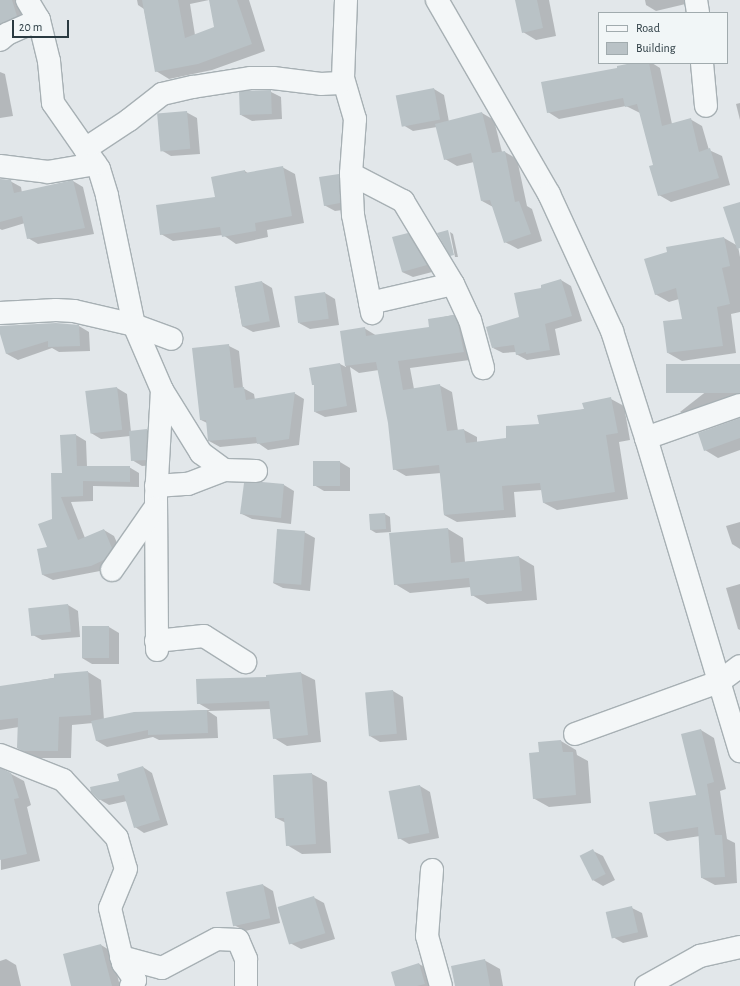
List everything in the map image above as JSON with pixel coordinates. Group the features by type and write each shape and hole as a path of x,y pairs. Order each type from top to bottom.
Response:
{"street":[{"path":"27,0 39,20 48,61 53,104 99,169 107,196 134,325 162,390 201,453 224,470"},
{"path":"346,0 343,78 355,119 351,174 353,215 371,308 453,284"},
{"path":"437,0 552,201 612,331 646,438 740,750"},
{"path":"696,0 698,12"},
{"path":"0,40 7,34 39,20"},
{"path":"702,64 706,106"},
{"path":"0,166 48,172 90,157 129,120 162,94 193,87 251,78 273,78 321,84 340,83 343,78"},
{"path":"351,174 403,201 453,284 470,320 483,368"},
{"path":"0,314 56,310 74,311 134,325 172,339"},
{"path":"162,390 155,508 156,645 204,636 245,662"},
{"path":"646,438 740,405"},
{"path":"156,486 188,484 224,470 256,471"},
{"path":"112,570 155,508"},
{"path":"575,734 719,682 740,666"},
{"path":"0,755 62,780 117,838 126,869 110,908 123,963 135,980 131,986"},
{"path":"432,870 427,936 441,986"},
{"path":"121,957 162,968 218,939 238,940 246,959 246,986"},
{"path":"646,986 700,956 740,947"}],"building":[{"path":"0,0 12,0 17,16 0,24"},
{"path":"142,0 178,0 185,38 214,27 209,0 237,0 252,44 198,64 155,72"},
{"path":"515,0 537,0 543,28 522,33"},
{"path":"627,64 649,64 662,126 691,118 699,152 710,148 719,178 658,196 649,166 653,165 637,104 625,107 623,98 547,113 541,82 617,68 617,66"},
{"path":"434,88 440,119 402,127 396,95"},
{"path":"271,90 272,114 240,115 239,91"},
{"path":"187,111 190,149 160,151 157,114"},
{"path":"482,112 492,153 505,151 515,202 519,201 531,234 504,243 490,200 481,201 471,153 444,160 435,124"},
{"path":"283,166 292,216 255,223 256,231 222,237 220,227 160,235 156,205 215,197 211,177 245,170 245,173"},
{"path":"339,174 340,203 324,206 319,177"},
{"path":"0,179 11,180 14,193 73,180 85,228 27,239 22,216 0,222"},
{"path":"740,202 740,248 737,249 723,207"},
{"path":"448,230 454,255 450,256 437,233"},
{"path":"408,233 427,265 402,272 392,237"},
{"path":"724,237 730,266 722,268 730,304 717,307 723,346 667,353 663,321 682,319 676,288 655,295 644,259 667,252 666,247"},
{"path":"561,279 572,316 545,324 550,350 526,354 526,352 516,355 514,345 492,348 486,327 519,317 514,293 541,288 541,285"},
{"path":"262,281 270,321 242,327 235,286"},
{"path":"325,292 329,319 298,323 294,296"},
{"path":"454,315 458,324 464,352 398,361 403,390 440,384 447,431 464,429 466,443 506,438 506,426 539,424 537,415 584,409 582,403 611,397 618,433 606,435 615,492 543,503 540,483 502,486 504,510 444,515 439,465 393,470 388,423 376,362 345,366 340,331 365,327 366,336 429,327 428,319"},
{"path":"56,323 79,325 80,346 48,347 48,341 6,354 0,334 0,326"},
{"path":"229,344 234,388 244,387 246,400 295,392 289,439 257,444 256,437 208,441 206,420 200,420 192,348"},
{"path":"340,363 347,406 314,412 314,385 312,385 309,368"},
{"path":"666,364 740,364 740,393 666,393"},
{"path":"117,387 122,430 90,434 85,391"},
{"path":"740,418 740,438 704,451 698,433"},
{"path":"147,429 146,460 131,461 129,431"},
{"path":"76,434 77,466 130,466 130,482 83,481 83,496 61,497 78,540 104,529 112,548 104,560 91,566 42,575 37,549 47,547 38,524 52,519 51,473 62,473 60,435"},
{"path":"313,461 340,461 340,486 313,486"},
{"path":"262,482 284,484 281,518 240,514 244,483"},
{"path":"385,513 386,529 370,530 369,514"},
{"path":"448,528 451,563 519,556 522,591 471,596 469,578 394,585 389,533"},
{"path":"277,529 305,531 301,585 273,583"},
{"path":"68,604 71,632 31,636 28,608"},
{"path":"82,626 109,626 109,658 82,658"},
{"path":"88,671 91,715 59,717 58,751 23,751 17,748 18,718 0,720 0,686 54,678 54,674"},
{"path":"301,672 308,735 273,739 269,701 197,704 196,679 266,677 266,675"},
{"path":"393,690 397,734 369,736 365,692"},
{"path":"207,710 208,733 148,735 148,730 96,741 91,721 134,712"},
{"path":"701,729 714,782 707,784 715,835 722,835 725,877 701,878 698,827 654,834 649,802 696,795 681,734"},
{"path":"561,740 563,752 573,752 576,795 533,799 529,753 539,752 538,742"},
{"path":"143,766 160,820 134,828 124,795 99,800 91,792 90,787 119,781 117,774"},
{"path":"0,768 11,773 19,798 14,799 27,854 0,860"},
{"path":"312,773 316,844 286,846 284,818 275,818 273,775"},
{"path":"420,785 429,833 398,839 389,791"},
{"path":"593,849 606,874 592,881 580,856"},
{"path":"263,884 270,918 233,926 226,892"},
{"path":"314,896 325,933 289,944 278,907"},
{"path":"632,906 638,932 612,938 606,912"},
{"path":"101,944 112,986 71,986 63,954"},
{"path":"485,959 490,986 455,986 451,966"},
{"path":"419,963 425,984 417,986 395,986 391,972"}]}
